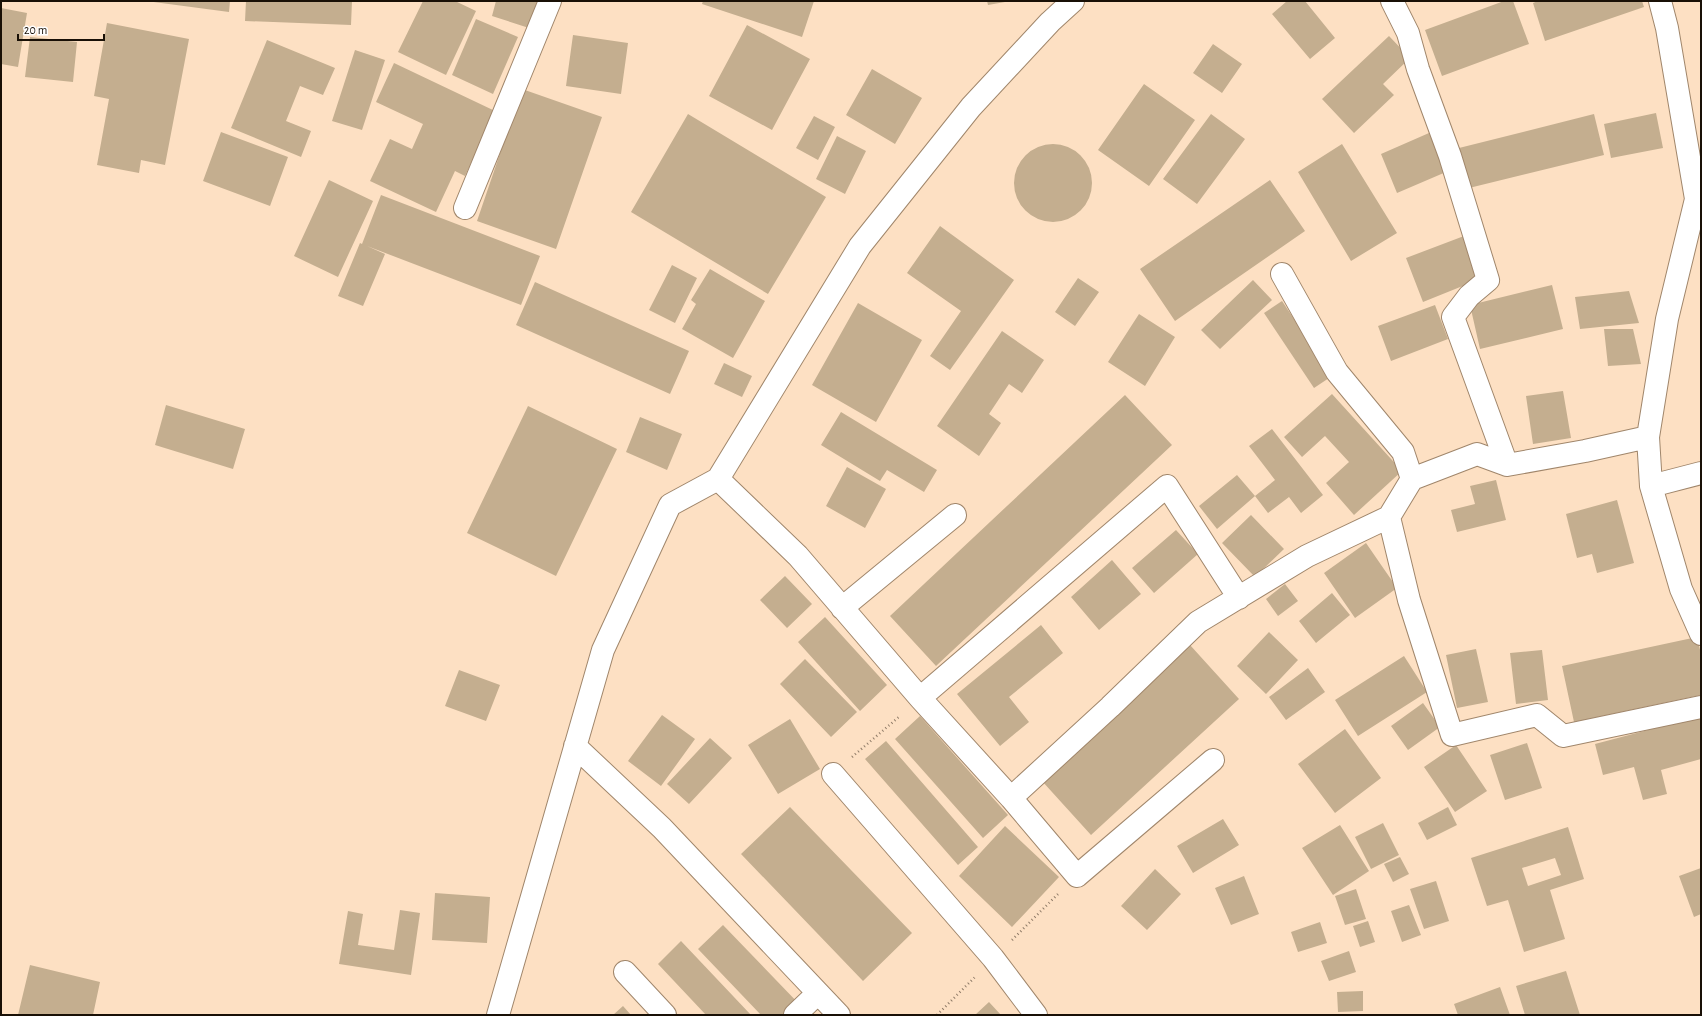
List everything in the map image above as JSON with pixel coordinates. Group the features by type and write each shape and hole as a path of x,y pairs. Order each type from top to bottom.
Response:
{"street":[{"path":"465,208 550,1"},
{"path":"498,1015 603,650 670,505 718,479 860,246 971,107 1050,22 1073,1"},
{"path":"1392,1 1408,33 1418,69 1450,156 1488,280 1469,296 1453,316 1507,465"},
{"path":"1660,1 1667,28 1699,199 1667,320 1648,437 1651,486 1681,589 1701,634"},
{"path":"1282,274 1337,372 1403,452 1412,479"},
{"path":"1011,798 1110,707 1198,622 1307,556 1389,517 1412,479 1477,454 1507,465 1585,452 1648,437"},
{"path":"1651,486 1701,473"},
{"path":"718,479 798,556 920,698 1011,798 1077,876 1213,760"},
{"path":"920,698 1167,486 1239,598"},
{"path":"842,608 955,515"},
{"path":"1389,517 1409,600 1452,735 1537,715 1564,736 1701,707"},
{"path":"575,746 662,828 839,1015"},
{"path":"833,774 994,958 1036,1015"},
{"path":"625,972 665,1015"},
{"path":"795,1015 818,993"}],"path":[{"path":"833,774 920,698"}],"building":[{"path":"146,1 230,1 229,12"},
{"path":"246,1 352,1 351,25 245,21"},
{"path":"423,1 455,1 476,11 446,75 398,52"},
{"path":"496,1 538,1 529,28 492,16"},
{"path":"703,1 814,1 802,37 702,4"},
{"path":"987,1 1004,1 1005,2 988,5"},
{"path":"1287,1 1305,1 1335,38 1310,59 1272,14"},
{"path":"1504,1 1513,1 1529,44 1442,76 1425,30"},
{"path":"1538,1 1642,1 1644,7 1545,41 1533,3"},
{"path":"1,8 27,13 18,67 1,64"},
{"path":"476,19 518,37 493,94 452,75"},
{"path":"107,23 189,39 165,165 141,160 139,173 97,165 109,99 94,96"},
{"path":"747,25 810,59 772,130 709,96"},
{"path":"573,35 628,43 621,94 566,86"},
{"path":"1389,36 1410,58 1383,84 1394,95 1354,133 1322,99"},
{"path":"30,37 77,42 73,82 25,77"},
{"path":"267,40 335,68 323,95 300,86 286,121 311,131 301,157 231,128"},
{"path":"1213,44 1242,64 1222,93 1193,73"},
{"path":"355,50 385,60 362,130 332,121"},
{"path":"394,63 495,111 465,176 455,171 436,212 370,181 390,139 412,149 423,124 376,102"},
{"path":"872,69 922,98 895,144 846,115"},
{"path":"1144,84 1195,120 1149,186 1098,150"},
{"path":"522,89 602,117 556,249 477,221"},
{"path":"1656,113 1663,148 1611,158 1604,124"},
{"path":"688,114 826,197 768,294 631,212"},
{"path":"1211,114 1245,139 1197,204 1163,179"},
{"path":"1594,114 1604,155 1469,188 1459,148"},
{"path":"814,116 835,127 818,160 796,148"},
{"path":"221,132 288,157 270,206 203,181"},
{"path":"1429,133 1446,172 1397,193 1381,154"},
{"path":"837,136 866,151 845,194 816,179"},
{"path":"1053,144 1068,147 1080,156 1089,168 1092,183 1089,198 1080,210 1068,219 1053,222 1038,219 1026,210 1017,198 1014,183 1017,168 1026,156 1038,147"},
{"path":"1342,144 1397,233 1351,261 1298,172"},
{"path":"329,180 373,201 338,277 294,256"},
{"path":"1270,180 1305,231 1175,321 1140,269"},
{"path":"381,195 540,256 521,305 367,246 385,254 363,306 338,296 360,243 362,244"},
{"path":"940,226 1014,280 950,370 930,356 961,311 907,273"},
{"path":"1464,236 1480,279 1423,302 1406,258"},
{"path":"672,265 697,278 675,323 649,310"},
{"path":"710,269 765,301 733,358 682,329 696,304 691,300"},
{"path":"1078,278 1099,292 1075,326 1055,312"},
{"path":"1253,280 1272,300 1220,349 1201,330"},
{"path":"535,282 689,351 670,394 516,325"},
{"path":"1552,285 1563,329 1480,349 1470,305"},
{"path":"1629,291 1639,323 1580,329 1575,297"},
{"path":"1282,301 1332,376 1314,388 1264,313"},
{"path":"858,303 922,340 876,422 812,385"},
{"path":"1435,305 1448,339 1391,361 1378,326"},
{"path":"1139,314 1175,337 1145,386 1108,362"},
{"path":"1604,329 1633,329 1641,364 1608,366"},
{"path":"1002,331 1044,360 1022,393 1009,384 989,414 1001,423 979,456 937,426"},
{"path":"724,363 752,376 742,397 714,384"},
{"path":"1563,391 1571,438 1533,444 1526,396"},
{"path":"1332,394 1402,471 1354,515 1326,483 1349,462 1325,436 1302,457 1284,437"},
{"path":"1125,395 1172,445 936,666 890,616"},
{"path":"166,405 245,429 233,469 155,445"},
{"path":"528,406 617,449 556,576 467,533"},
{"path":"841,412 937,470 924,492 887,470 880,481 821,445"},
{"path":"640,417 682,434 667,470 626,452"},
{"path":"1272,429 1323,495 1301,513 1289,497 1268,513 1255,496 1275,480 1249,446"},
{"path":"847,467 886,489 865,528 826,506"},
{"path":"1237,475 1255,496 1217,529 1199,506"},
{"path":"1496,480 1506,520 1457,532 1451,510 1475,504 1470,486"},
{"path":"1617,500 1634,563 1597,573 1592,554 1577,558 1566,514"},
{"path":"1251,515 1284,549 1255,577 1222,543"},
{"path":"1176,530 1198,554 1154,593 1132,568"},
{"path":"1366,543 1397,588 1355,618 1324,573"},
{"path":"1112,560 1141,594 1099,630 1071,597"},
{"path":"785,576 812,604 787,628 760,600"},
{"path":"1285,584 1298,601 1278,616 1266,599"},
{"path":"1332,593 1350,615 1316,643 1299,621"},
{"path":"825,617 887,685 860,711 798,642"},
{"path":"1041,625 1063,653 1009,697 1029,722 1000,746 957,694"},
{"path":"1269,632 1298,660 1266,694 1237,666"},
{"path":"1697,637 1701,654 1701,695 1574,722 1562,666"},
{"path":"1190,645 1239,699 1091,835 1042,781"},
{"path":"1476,649 1488,702 1457,708 1446,655"},
{"path":"1542,650 1548,700 1516,704 1510,653"},
{"path":"1404,656 1427,692 1358,736 1335,700"},
{"path":"805,659 857,712 831,737 780,684"},
{"path":"1308,668 1325,692 1286,720 1269,697"},
{"path":"459,670 500,685 486,721 445,706"},
{"path":"1423,703 1440,727 1408,750 1391,726"},
{"path":"662,715 695,739 661,786 628,761"},
{"path":"920,716 1008,815 983,838 895,739"},
{"path":"1701,716 1701,759 1661,770 1667,794 1643,800 1634,767 1603,775 1595,744"},
{"path":"790,719 820,769 778,794 748,745"},
{"path":"1345,729 1381,778 1335,813 1298,764"},
{"path":"710,738 732,758 689,804 667,784"},
{"path":"886,741 978,847 958,865 865,759"},
{"path":"1527,743 1542,788 1505,800 1490,755"},
{"path":"1456,745 1487,791 1455,812 1424,767"},
{"path":"790,807 912,933 863,981 741,854"},
{"path":"1448,807 1457,825 1427,840 1418,823"},
{"path":"1223,819 1239,845 1193,873 1177,846"},
{"path":"1383,823 1399,855 1371,869 1355,837"},
{"path":"1340,825 1369,871 1333,895 1302,848"},
{"path":"1005,826 1059,877 1012,927 959,876"},
{"path":"1568,827 1584,879 1550,890 1565,939 1524,952 1508,900 1487,906 1471,858","holes":["1555,858 1561,875 1528,886 1522,868"]},
{"path":"1400,857 1409,874 1393,882 1384,864"},
{"path":"1701,868 1701,914 1694,917 1679,876"},
{"path":"1155,869 1181,894 1147,930 1121,906"},
{"path":"1244,876 1259,914 1231,925 1215,888"},
{"path":"1436,881 1449,921 1424,929 1410,889"},
{"path":"1356,889 1366,919 1345,925 1335,896"},
{"path":"435,893 490,897 487,943 432,940"},
{"path":"1409,905 1421,935 1402,942 1391,911"},
{"path":"400,910 420,913 411,975 339,964 348,911 363,914 358,945 394,950"},
{"path":"1368,921 1375,942 1360,947 1353,926"},
{"path":"1320,922 1327,943 1298,952 1291,932"},
{"path":"723,925 801,1006 792,1015 761,1015 698,949"},
{"path":"681,941 751,1015 706,1015 658,964"},
{"path":"1349,951 1356,972 1329,981 1321,961"},
{"path":"30,965 100,982 93,1015 18,1015"},
{"path":"1566,971 1580,1015 1525,1015 1516,986"},
{"path":"1500,987 1510,1015 1458,1015 1454,1004"},
{"path":"1363,991 1363,1011 1338,1012 1337,992"},
{"path":"989,1002 1001,1015 975,1015"},
{"path":"623,1006 631,1015 613,1015"}]}
